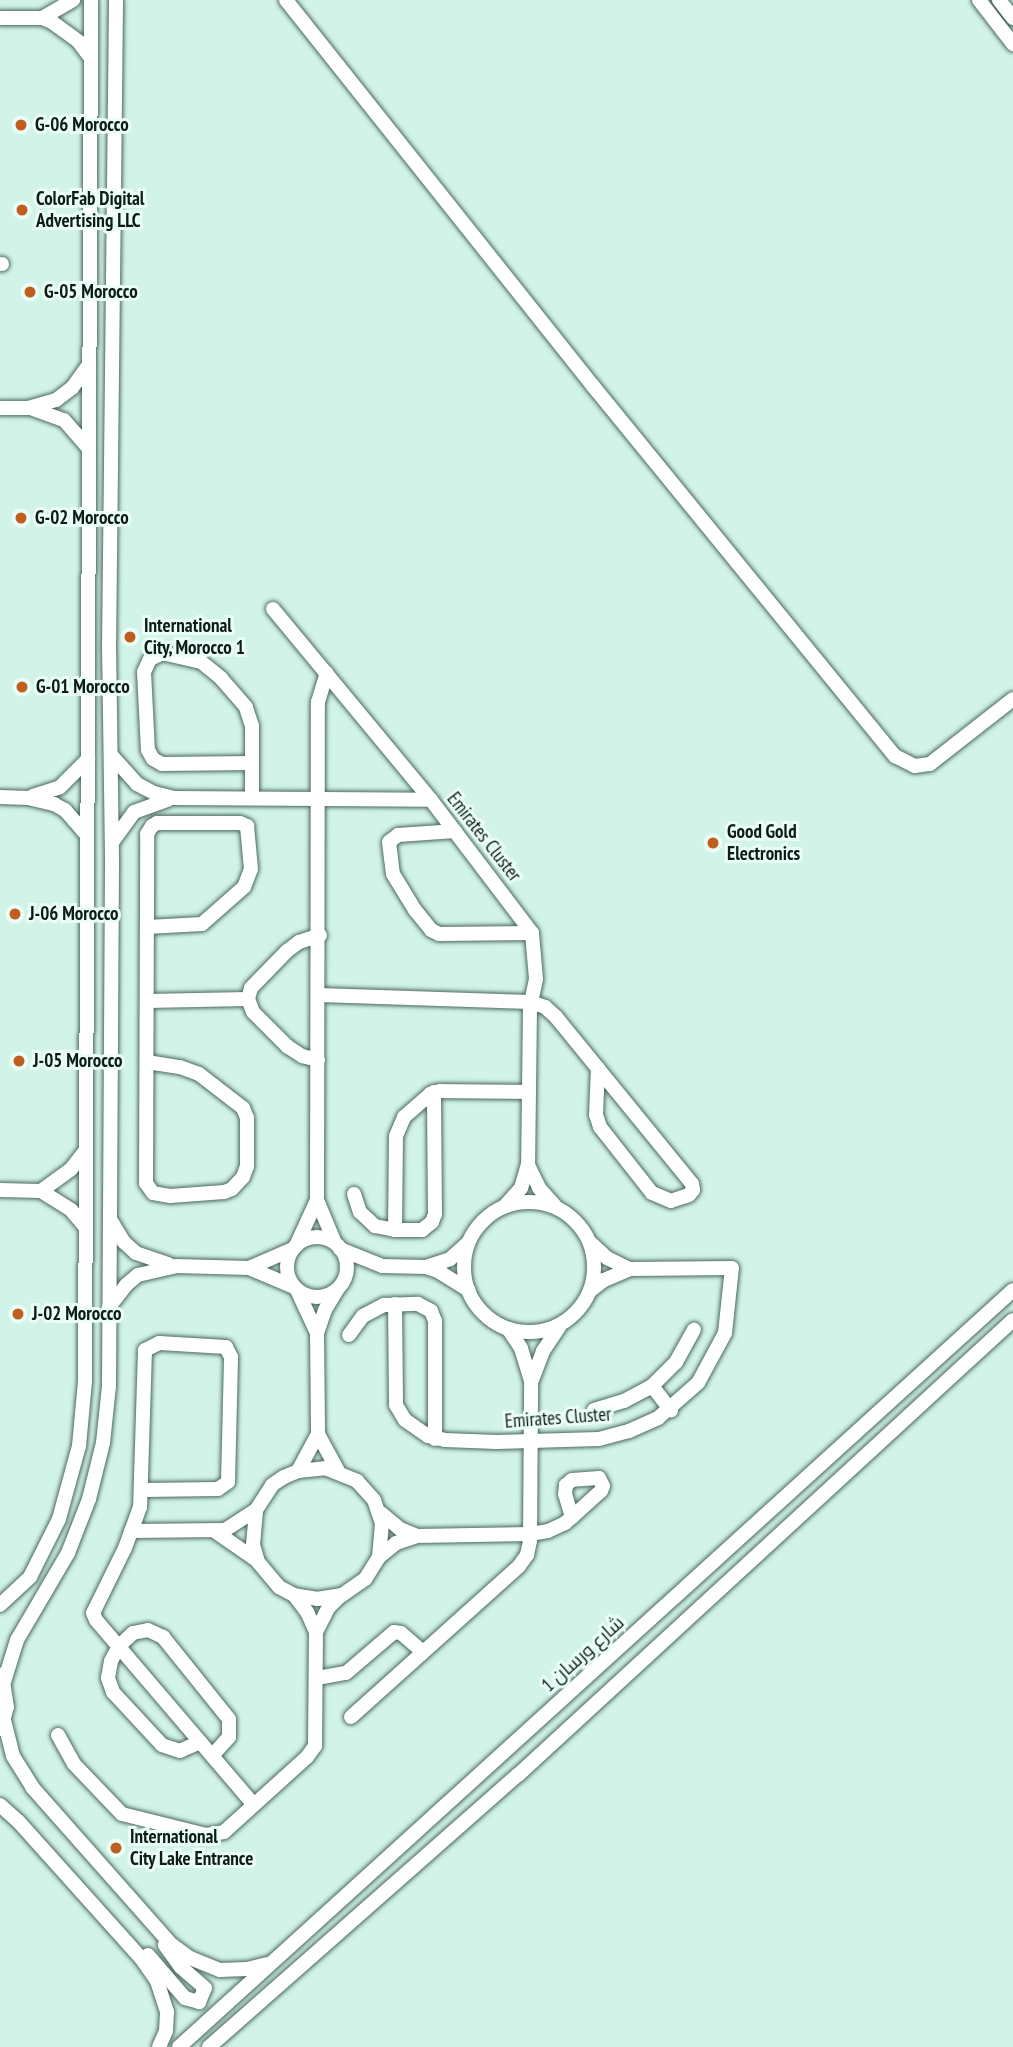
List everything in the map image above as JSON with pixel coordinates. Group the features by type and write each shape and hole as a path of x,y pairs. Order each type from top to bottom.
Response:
{"street":[{"path":"41,18 73,0"},
{"path":"0,1605 21,1587 37,1565 59,1519 74,1471 85,1381 91,0"},
{"path":"116,0 108,650 112,842 107,1415 97,1472 71,1544 17,1640 2,1675 2,1727 13,1756 32,1787 181,1952 211,1968 235,1970 272,1962"},
{"path":"286,0 593,386 895,756 915,766 937,761 1013,699"},
{"path":"978,0 1013,44"},
{"path":"999,0 1013,18"},
{"path":"0,18 41,18 70,34 91,58"},
{"path":"92,201 98,229 99,262 108,268 114,262"},
{"path":"28,408 65,395 79,381 89,364"},
{"path":"0,408 28,408 64,420 89,449"},
{"path":"89,603 97,600 100,604 102,636 108,650"},
{"path":"273,608 431,800"},
{"path":"252,763 162,764 153,759 148,750 144,672 150,659 163,653 191,658 209,667 251,716 252,763 252,798"},
{"path":"327,673 318,702 320,935 317,1200 347,1265 317,1333 318,1434 338,1471"},
{"name":"Emirates Cluster","path":"111,755 137,784 154,793 174,798"},
{"path":"28,798 60,787 88,758"},
{"path":"0,797 28,798 60,806 87,835"},
{"name":"Emirates Cluster","path":"112,842 134,811 150,803 174,798 431,800 532,933"},
{"path":"147,927 202,923 244,887 251,869 247,826 240,823 152,826 147,834 147,927 147,1001 147,1062 147,1187 157,1195 170,1196 232,1189 243,1177 247,1166 247,1118 243,1108 208,1080 190,1070 147,1062"},
{"path":"426,1268 450,1259 468,1243 482,1221 504,1207 521,1188 528,1164 530,1002 536,979 532,933 439,934 431,930 415,910 393,874 389,842 398,835 455,831"},
{"path":"318,1060 302,1056 288,1047 253,1012 248,999 251,988 287,951 305,939 320,935"},
{"path":"319,995 530,1002 545,1007 556,1017 598,1068 692,1184 693,1190 689,1195 671,1201 652,1192 600,1127 596,1115 598,1068"},
{"path":"147,1001 248,999"},
{"path":"395,1230 397,1130 404,1117 435,1092 529,1092"},
{"path":"354,1194 356,1203 367,1220 375,1226 395,1230 422,1230 435,1218 435,1092"},
{"path":"41,1191 71,1169 86,1150"},
{"path":"528,1164 540,1188 576,1223 589,1242 607,1258 630,1269"},
{"path":"0,1190 41,1191 71,1210 86,1228"},
{"path":"317,1200 287,1264 295,1288 317,1333"},
{"path":"504,1207 531,1202 558,1208"},
{"path":"110,1219 124,1242 136,1253 176,1266"},
{"path":"249,1268 311,1238 382,1266 426,1268 449,1276 468,1290 484,1314 508,1329 521,1348 531,1381 530,1534 527,1555 519,1566 351,1717"},
{"path":"589,1242 594,1275 590,1292"},
{"path":"468,1243 464,1267 468,1290"},
{"path":"109,1307 126,1284 138,1275 176,1266 249,1268 317,1297 382,1266"},
{"name":"Emirates Cluster","path":"435,1439 530,1441 615,1436 644,1426 671,1410 698,1383 718,1351 729,1316 732,1268 630,1269"},
{"path":"531,1381 543,1351 561,1325 573,1316 590,1292 604,1280 630,1269"},
{"name":"شارع ورسان 1","path":"179,2047 1013,1290"},
{"path":"349,1335 355,1325 372,1309 395,1304 423,1306 435,1321 435,1439"},
{"path":"395,1304 396,1405 405,1420 435,1439"},
{"path":"209,2047 519,1775 1013,1320"},
{"path":"508,1329 535,1332 561,1325"},
{"path":"594,1410 624,1401 652,1386 676,1362 694,1330"},
{"path":"143,1490 218,1489 228,1482 232,1357 226,1347 159,1343 145,1350 143,1490 131,1531 93,1609 96,1620 254,1805"},
{"path":"652,1386 671,1410"},
{"path":"298,1471 318,1434"},
{"path":"131,1531 216,1532 234,1526 256,1510 272,1485 298,1471 325,1468 338,1471 366,1490 379,1511 400,1529 417,1536"},
{"path":"256,1510 253,1545 258,1562"},
{"path":"379,1511 383,1534 379,1557"},
{"path":"316,1632 329,1607 365,1580 379,1557 396,1543 417,1536 530,1534 548,1531 572,1517"},
{"path":"58,1735 82,1773 116,1810 129,1818 212,1835 224,1832 307,1758 315,1746 316,1632 307,1612 294,1595 273,1581 258,1562 239,1545 216,1532"},
{"path":"294,1595 318,1599 342,1595"},
{"path":"200,1742 180,1751 162,1745 113,1692 109,1669 119,1646 132,1633 154,1631 163,1637 229,1719 229,1737 212,1756"},
{"path":"317,1678 346,1673 394,1632 401,1633 423,1652"},
{"path":"0,1805 19,1821 141,1958 163,1992 167,2022 159,2047"},
{"path":"114,1928 153,1959 185,1998 199,2002 205,1988 173,1957 157,1928"}],"place":[{"name":"G-06 Morocco","path":"21,125"},
{"name":"ColorFab Digital Advertising LLC","path":"22,210"},
{"name":"G-05 Morocco","path":"30,292"},
{"name":"G-02 Morocco","path":"21,518"},
{"name":"International City, Morocco 1","path":"130,637"},
{"name":"G-01 Morocco","path":"22,687"},
{"name":"Good Gold Electronics","path":"713,843"},
{"name":"J-06 Morocco","path":"15,914"},
{"name":"J-05 Morocco","path":"19,1061"},
{"name":"J-02 Morocco","path":"18,1314"},
{"name":"International City Lake Entrance","path":"116,1848"}]}
